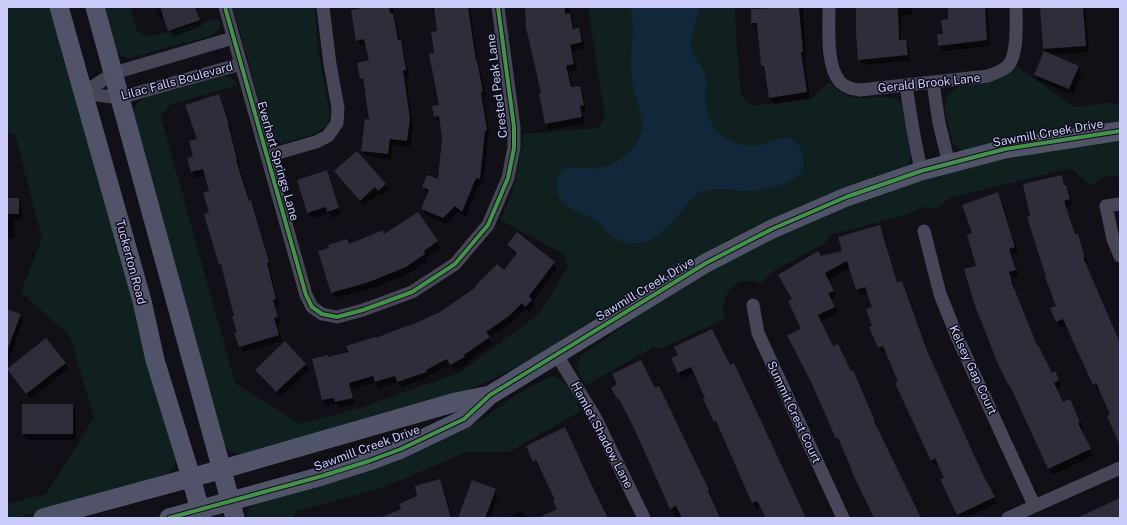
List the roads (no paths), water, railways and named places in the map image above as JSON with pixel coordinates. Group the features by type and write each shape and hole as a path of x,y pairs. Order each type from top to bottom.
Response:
{"street":[{"name":"Tuckerton Road","path":"59,7 142,300 155,360 201,514"},
{"path":"95,7 233,510"},
{"name":"Everhart Springs Lane","path":"225,7 306,295 312,307 322,314"},
{"path":"267,156 316,142 328,136 336,123 338,108 330,64 323,7"},
{"name":"Crested Peak Lane","path":"322,314 336,317 363,310 412,292 455,264 488,225 508,178 514,148 514,127 498,7"},
{"name":"Gerald Brook Lane","path":"829,7 831,61 836,76 841,84 850,89 860,90 988,76 1007,68 1013,57 1016,42 1016,7"},
{"name":"Lilac Falls Boulevard","path":"83,93 114,73 234,38"},
{"name":"Lilac Falls Boulevard","path":"83,93 119,98 240,64"},
{"path":"933,83 939,123 949,164"},
{"path":"906,86 913,130 922,171"},
{"name":"Sawmill Creek Drive","path":"169,518 233,510 322,476 401,449 439,432 464,419 490,395 706,263 772,229 846,197 922,171 1005,149 1120,131"},
{"path":"1120,204 1106,206 1113,239 1120,256"},
{"name":"Kelsey Gap Court","path":"924,231 940,294 958,338 1034,505"},
{"name":"Summit Crest Court","path":"753,305 758,334 843,518"},
{"name":"Hamlet Shadow Lane","path":"557,355 596,419 644,518"},
{"name":"Sawmill Creek Drive","path":"43,518 222,469 456,402 490,395"},
{"path":"1008,518 1034,505 1120,468"}],"water":[{"path":"630,7 699,7 691,45 693,54 706,77 705,104 710,121 717,131 724,137 735,142 751,146 784,138 795,142 802,152 803,167 795,178 780,185 763,189 748,191 713,189 698,193 662,232 647,241 630,244 616,239 597,221 571,209 562,202 557,191 557,184 558,178 562,171 572,167 599,168 614,163 630,151 640,135 642,121 633,87 631,72 633,25"}]}
